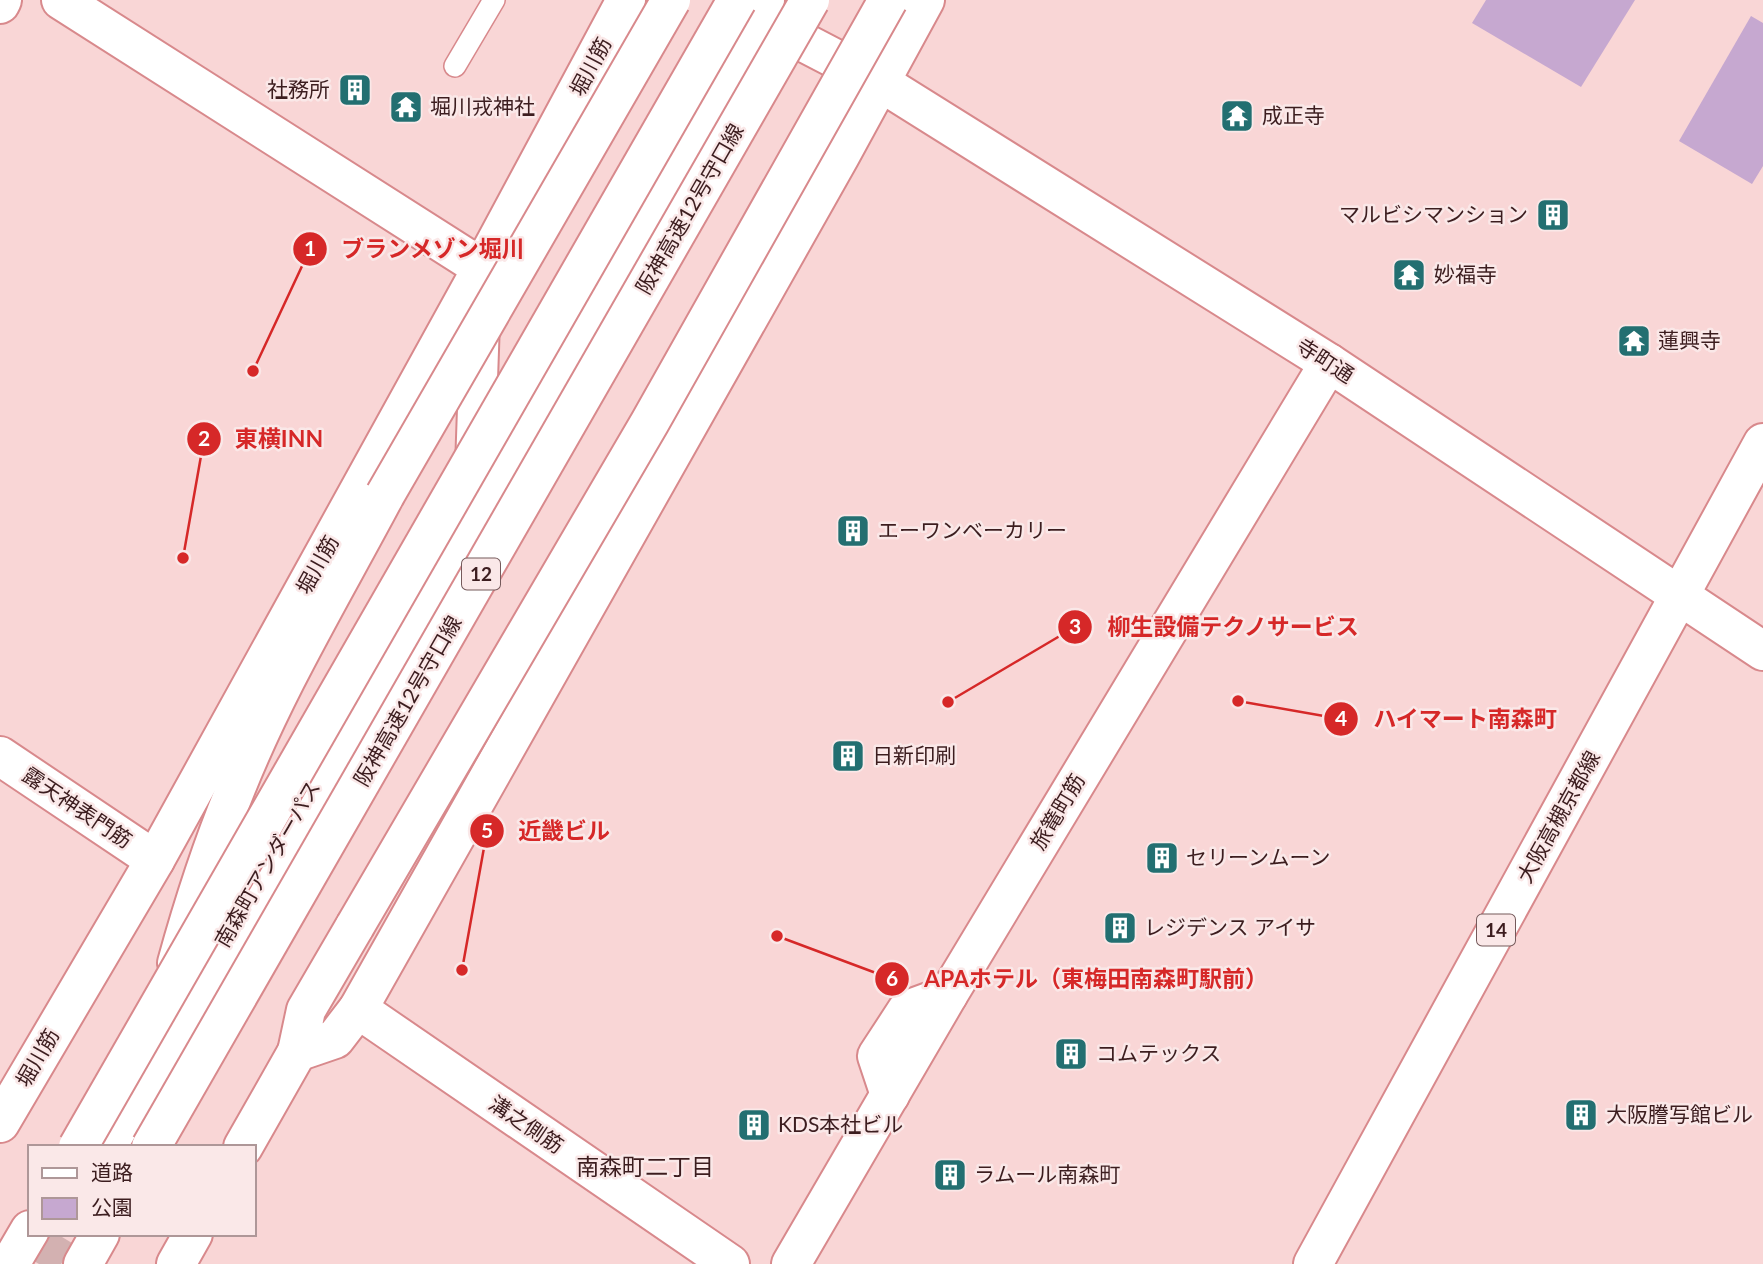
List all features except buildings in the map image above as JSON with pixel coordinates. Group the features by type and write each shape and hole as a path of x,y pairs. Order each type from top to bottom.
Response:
{"main road":[{"path":"61,0 482,268 473,508"},
{"name":"堀川筋","path":"0,1123 155,860 482,268 626,0"},
{"path":"170,986 197,889 234,791 285,681 386,495 671,0"},
{"name":"阪神高速12号守口線","path":"152,1145 810,0"},
{"path":"244,1145 297,1052 306,1010 650,422 888,0"},
{"path":"297,1052 335,1039 358,1009 925,0"},
{"path":"79,1145 745,4"},
{"name":"寺町通","path":"745,4 880,82 1329,363 1763,651"},
{"name":"南森町アンダーパス","path":"108,1145 473,508 745,4"},
{"name":"旅篭町筋","path":"791,1264 948,995 1329,363"},
{"name":"大阪高槻京都線","path":"1313,1264 1763,443"},
{"name":"露天神表門筋","path":"0,756 155,860"},
{"name":"溝之側筋","path":"358,1009 730,1264"},
{"path":"10,1264 28,1233"},
{"path":"83,1264 99,1236"},
{"path":"176,1264 192,1236"}],"lane":[{"path":"455,66 494,0"}],"green space":[{"path":"1486,0 1635,0 1581,87 1472,23"},
{"path":"1751,16 1763,23 1763,166 1752,184 1679,141"}],"tunnel":[{"path":"39,1264 56,1236"}],"place":[{"name":"社務所","path":"355,90"},
{"name":"堀川戎神社","path":"406,107"},
{"name":"成正寺","path":"1237,116"},
{"name":"マルビシマンション","path":"1553,215"},
{"name":"妙福寺","path":"1409,275"},
{"name":"蓮興寺","path":"1634,341"},
{"name":"ブランメゾン堀川","path":"253,371"},
{"name":"エーワンベーカリー","path":"853,531"},
{"name":"東横INN","path":"183,558"},
{"name":"ハイマート南森町","path":"1238,701"},
{"name":"柳生設備テクノサービス","path":"948,702"},
{"name":"日新印刷","path":"848,756"},
{"name":"セリーンムーン","path":"1162,858"},
{"name":"レジデンス アイサ","path":"1120,928"},
{"name":"APAホテル（東梅田南森町駅前）","path":"777,936"},
{"name":"近畿ビル","path":"462,970"},
{"name":"コムテックス","path":"1071,1054"},
{"name":"大阪謄写館ビル","path":"1581,1115"},
{"name":"KDS本社ビル","path":"754,1125"},
{"name":"ラムール南森町","path":"950,1175"}],"district":[{"name":"南森町二丁目","path":"645,1167"}]}
